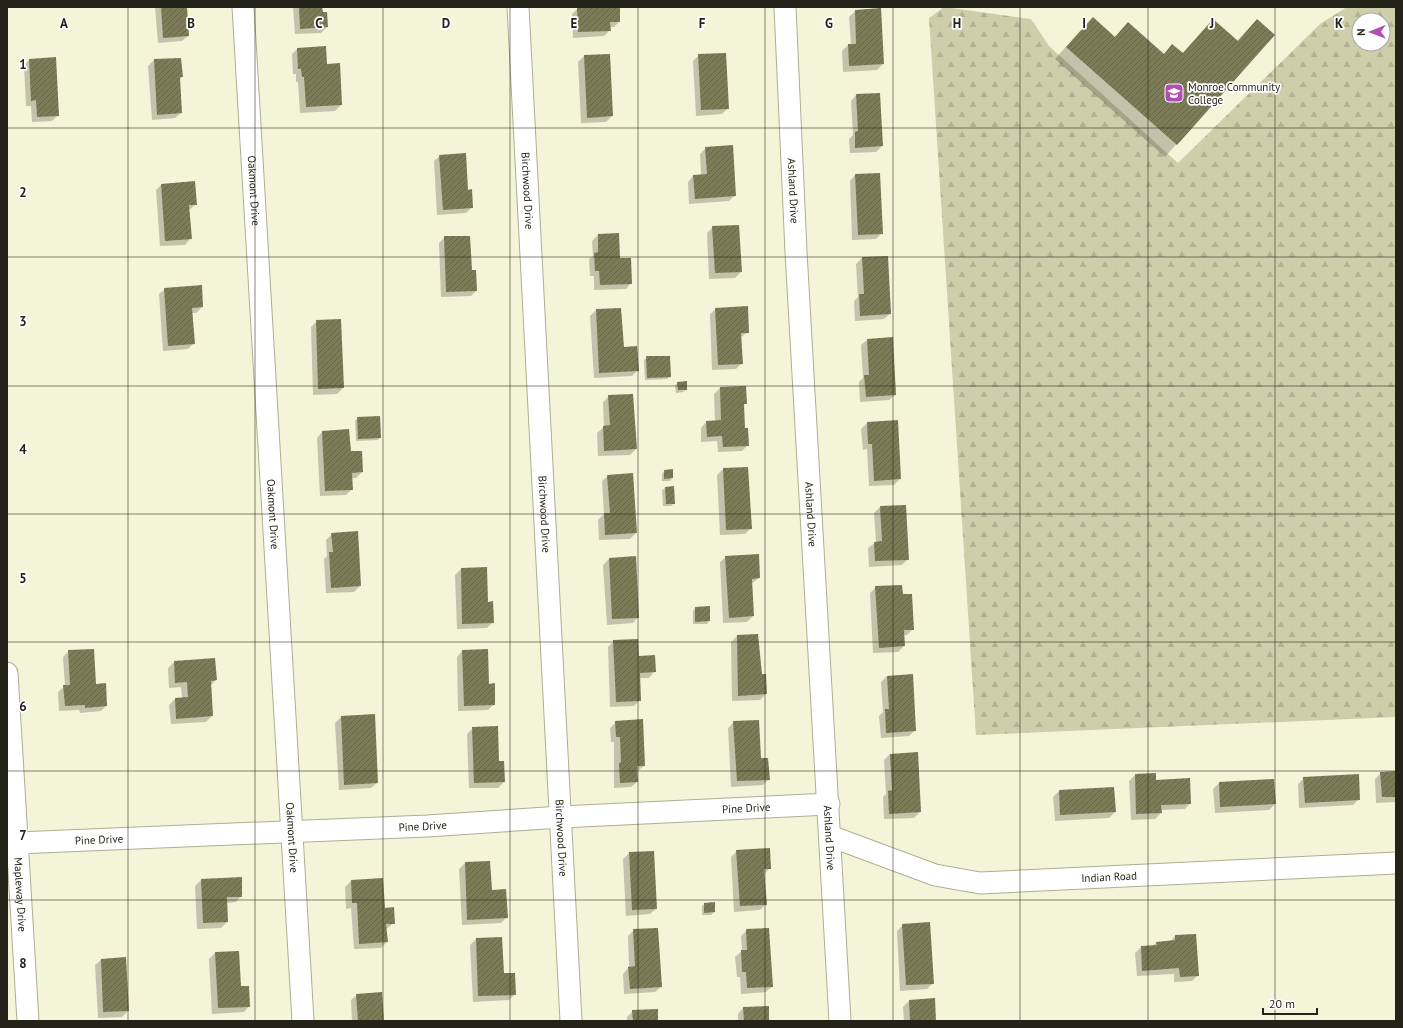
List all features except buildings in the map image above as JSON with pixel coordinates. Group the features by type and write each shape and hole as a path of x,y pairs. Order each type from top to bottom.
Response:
{"street":[{"name":"Oakmont Drive","path":"243,7 302,1021"},
{"name":"Birchwood Drive","path":"518,7 571,1021"},
{"name":"Ashland Drive","path":"785,7 796,252 829,804 840,1021"},
{"name":"Mapleway Drive","path":"7,673 28,1021"},
{"name":"Pine Drive","path":"17,843 426,826 561,817 829,804"},
{"name":"Indian Road","path":"830,836 935,875 980,883 1396,863"}],"green space":[{"path":"944,7 1031,19 1049,46 1178,163 1320,24 1347,7 1396,7 1396,717 976,735 929,18"}],"place":[{"name":"Monroe Community College","path":"1174,93"}]}
